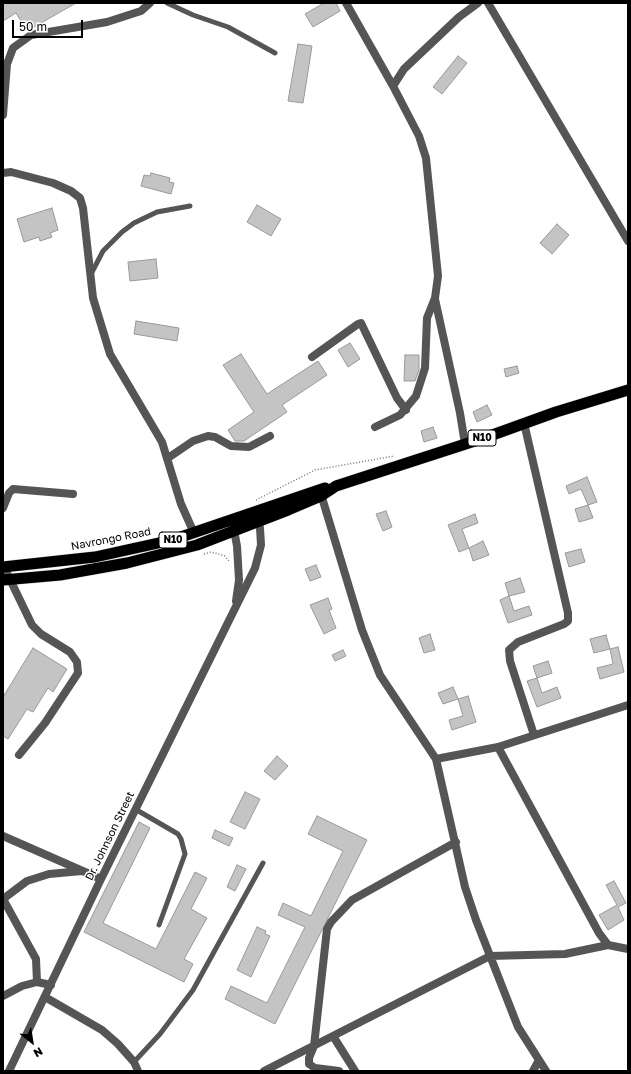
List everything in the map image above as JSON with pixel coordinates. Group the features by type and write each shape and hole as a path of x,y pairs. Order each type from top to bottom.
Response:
{"highway":[{"name":"N10","path":"465,444 524,423 628,390"},
{"name":"Navrongo Road","path":"4,567 95,557 172,540 465,444"},
{"name":"Navrongo Road","path":"6,580 60,575 127,564 197,545 234,531 254,512"}],"street":[{"path":"3,115 7,64 13,48 31,35 107,22 141,11 150,3"},
{"path":"346,3 393,86 418,136 426,158 438,276 435,298 427,318 425,368 416,396 406,410 400,415 375,427"},
{"path":"393,86 404,70 438,36 459,17 478,3"},
{"path":"488,3 628,241"},
{"path":"3,173 11,172 53,183 71,191 80,198 83,208 93,298 110,354 162,442 181,504 194,533"},
{"path":"435,298 460,413 465,444"},
{"path":"312,356 358,324 361,324 397,398 406,410"},
{"path":"524,423 568,613 568,621 564,624 518,642 509,650 510,661 534,735"},
{"path":"168,458 193,441 208,436 215,437 231,446 249,447 270,436"},
{"path":"3,508 9,493 13,489 73,494"},
{"path":"320,492 362,630 380,676 436,760 456,842 465,887 518,1027 546,1071"},
{"name":"Dr. Johnson Street","path":"9,1071 135,809 255,568 261,545 254,512"},
{"name":"Dr. Johnson Street","path":"231,520 234,531 236,568 234,612"},
{"path":"4,567 6,580 32,625 41,634 70,652 77,662 78,673 45,724 19,755"},
{"path":"436,760 498,747 628,705"},
{"path":"498,747 599,933 612,945 628,949"},
{"path":"3,836 101,879"},
{"path":"339,1071 315,1068 310,1064 309,1058 314,1046 327,929 331,922 352,900 456,842"},
{"path":"36,982 36,959 3,899 27,881 49,874 83,871"},
{"path":"264,1071 490,956 565,954 628,942"},
{"path":"3,996 22,986 36,982 51,985"},
{"path":"45,997 102,1030 118,1044 134,1062 138,1071"},
{"path":"333,1036 355,1071"},
{"path":"533,1071 539,1060"}],"lane":[{"path":"167,3 193,15 228,27 275,53"},
{"path":"90,276 103,251 122,232 134,223 157,212 190,206"},
{"path":"135,809 178,834 185,854 159,925"},
{"path":"134,1062 160,1034 193,990 263,863"}],"path":[{"path":"254,512 315,470 401,454"},
{"path":"78,548 107,543"},
{"path":"204,554 211,552 225,556 236,568"}],"building":[{"path":"3,3 76,3 27,31 16,13 3,21"},
{"path":"324,3 336,3 340,11 313,27 305,14"},
{"path":"298,44 312,46 303,103 288,101"},
{"path":"458,56 467,63 442,94 433,87"},
{"path":"151,173 170,178 169,182 174,183 171,194 141,186 144,175 150,176"},
{"path":"257,205 281,219 271,236 247,222"},
{"path":"52,208 58,230 50,233 52,237 40,241 39,237 24,242 17,219"},
{"path":"557,224 569,235 552,254 540,243"},
{"path":"156,259 158,278 130,281 128,262"},
{"path":"136,321 179,328 177,341 134,334"},
{"path":"350,343 360,359 348,367 338,350"},
{"path":"241,354 267,394 318,361 327,375 282,405 287,412 244,441 235,441 228,430 254,412 223,365"},
{"path":"405,355 419,355 419,370 415,381 404,381"},
{"path":"517,366 519,373 506,377 504,369"},
{"path":"487,405 492,415 477,422 473,412"},
{"path":"433,427 437,438 424,442 421,431"},
{"path":"587,477 597,502 588,505 581,489 569,494 566,486"},
{"path":"588,505 593,518 579,522 575,509"},
{"path":"386,511 392,527 383,531 376,514"},
{"path":"475,514 478,523 462,529 469,548 459,552 448,525"},
{"path":"483,541 489,555 473,561 469,548"},
{"path":"581,549 585,562 569,567 565,553"},
{"path":"316,565 321,577 310,581 305,569"},
{"path":"520,578 525,592 509,596 505,583"},
{"path":"509,596 514,611 529,606 532,615 508,623 500,600"},
{"path":"328,598 332,609 329,610 336,628 324,634 310,605"},
{"path":"430,634 435,650 424,653 419,638"},
{"path":"606,635 610,649 594,653 590,639"},
{"path":"618,647 624,672 600,679 597,668 613,664 610,649"},
{"path":"33,648 67,669 53,692 48,688 33,712 27,709 8,739 3,736 3,697"},
{"path":"343,650 346,656 335,661 332,655"},
{"path":"548,661 552,673 537,678 533,666"},
{"path":"537,678 542,693 557,687 561,698 537,707 527,681"},
{"path":"453,687 458,699 443,704 438,693"},
{"path":"468,696 476,722 452,730 449,720 463,716 458,699"},
{"path":"277,756 288,766 275,780 264,771"},
{"path":"245,792 260,799 245,829 230,822"},
{"path":"317,816 367,840 275,1024 225,999 231,986 267,1003 305,927 278,915 283,903 311,916 343,851 308,834"},
{"path":"139,822 150,828 103,923 156,949 195,872 207,878 191,909 207,918 184,959 193,964 184,982 84,932"},
{"path":"215,830 233,838 229,846 212,838"},
{"path":"237,865 246,869 235,891 227,887"},
{"path":"614,881 626,903 618,907 624,920 608,930 599,915 617,905 606,885"},
{"path":"257,927 266,931 265,934 270,936 251,977 237,970"}]}
